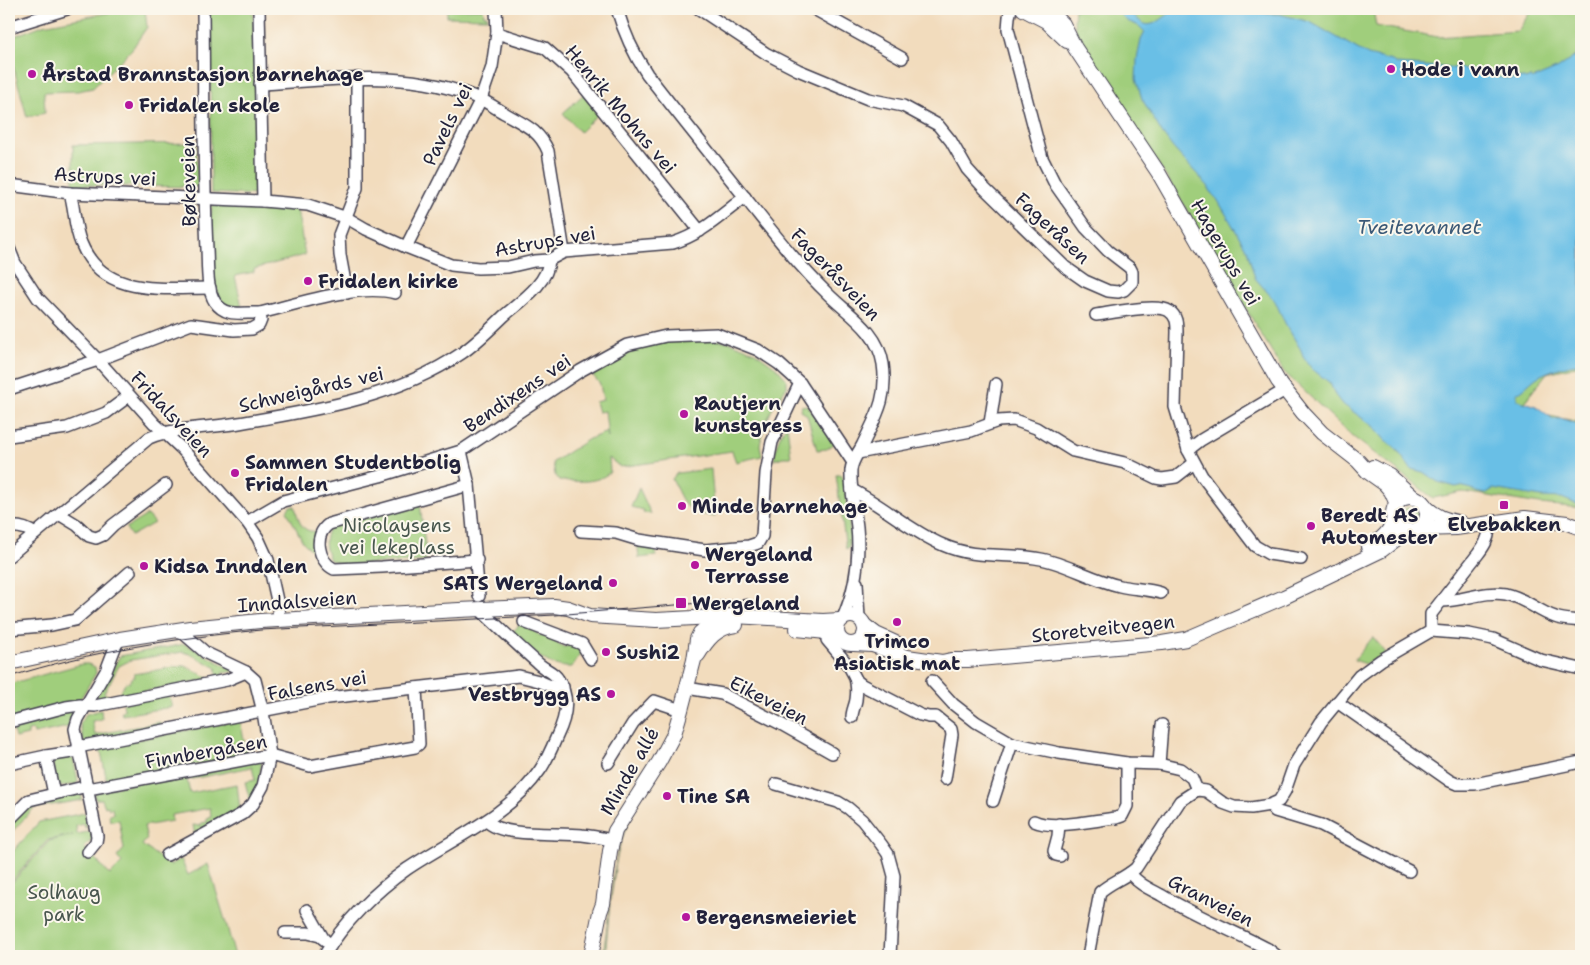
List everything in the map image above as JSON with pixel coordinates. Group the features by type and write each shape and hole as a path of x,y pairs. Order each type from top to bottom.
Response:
{"main road":[{"name":"Hagerups vei","path":"1023,9 1052,13 1158,172 1285,390 1322,433 1358,461 1391,491 1397,504"},
{"name":"Hagerups vei","path":"1358,461 1390,476 1419,502"},
{"path":"1472,524 1439,517 1432,514 1419,502 1404,499 1397,504 1394,513 1398,526 1413,530 1456,528 1472,524 1525,518 1568,523 1581,528"},
{"path":"1413,530 1423,525 1427,516 1419,502"},
{"name":"Storetveitvegen","path":"1253,609 1286,589 1374,544 1386,534 1394,518"},
{"name":"Storetveitvegen","path":"854,644 872,645 907,657 942,662 1186,639 1284,597 1374,554 1413,530"},
{"name":"Inndalsveien","path":"9,663 120,639 174,630 479,603 554,606 568,608 590,616 668,620 734,616"},
{"path":"734,616 815,621 842,619 853,616 862,622 863,637 854,644 833,638 842,619"},
{"name":"Minde allé","path":"591,956 603,904 612,840 623,818 664,754 674,734 698,639 703,629 716,621 734,616"},
{"name":"Storetveitvegen","path":"862,622 888,641 943,656 951,660"},
{"name":"Minde allé","path":"694,660 709,638 722,629 733,625 826,632 833,638"},
{"name":"Minde allé","path":"601,956 606,913 603,904"}],"street":[{"path":"9,27 67,9"},
{"name":"Bøkeveien","path":"203,9 204,198 210,288 214,301 231,314 260,313 347,293 380,290 395,293"},
{"path":"259,9 263,201"},
{"name":"Pavels vei","path":"406,247 480,99 492,67 497,33 496,9"},
{"name":"Fageråsveien","path":"617,9 622,28 634,55 647,74 781,244 812,278 869,331 879,349 883,362 884,396 855,457 851,477 858,531 856,576 862,622"},
{"name":"Fageråsen","path":"699,9 768,54 798,70 868,99 903,106 938,126 951,141 967,169 1065,267 1085,281 1108,290 1118,292 1124,290 1132,282 1130,268 1108,251 1086,228 1055,184 1042,158 1008,29 1011,9"},
{"path":"814,9 902,58"},
{"name":"Henrik Mohns vei","path":"497,33 545,48 572,72 700,231"},
{"path":"260,84 357,78 403,78 429,82 480,99 534,130 542,139 548,151 564,252"},
{"path":"347,293 340,255 339,235 357,188 357,78"},
{"name":"Astrups vei","path":"9,185 70,193 204,198 308,205 347,218 366,229 451,265 478,268 508,267 534,260 549,260 564,252 673,243 686,239 700,231 745,197"},
{"path":"70,193 80,241 86,253 105,275 131,286 210,288"},
{"name":"Fridalsveien","path":"9,248 15,263 38,298 98,360 129,396 247,522 258,538 268,560 278,605 279,620"},
{"name":"Schweigårds vei","path":"9,556 149,438 165,433 241,423 340,404 374,395 407,383 439,367 476,342 538,285 548,268 549,260"},
{"path":"1096,315 1124,310 1153,308 1161,308 1171,313 1176,320 1177,332 1175,407 1188,450 1194,463 1255,546 1269,554 1301,559"},
{"path":"9,389 98,360 191,324 226,330 252,329 259,325 261,320 260,313"},
{"name":"Bendixens vei","path":"247,522 283,501 380,476 461,451 580,371 627,345 666,336 717,334 758,350 800,383 855,457"},
{"path":"581,531 616,533 639,540 705,550 749,546 758,543 762,536 766,473 772,442 800,383"},
{"path":"990,423 996,384"},
{"path":"1188,450 1201,440 1285,390"},
{"path":"9,436 67,428 106,413 129,396"},
{"path":"855,457 970,431 990,423 1005,420 1020,422 1036,428 1073,451 1125,463 1156,478 1176,477 1194,463"},
{"path":"324,956 327,941 402,873 487,821 527,787 540,771 550,753 564,717 565,698 557,677 547,670 479,603 477,560 469,485 461,451"},
{"path":"59,514 78,525 89,536 96,538 103,535 113,525 166,485"},
{"path":"469,485 329,524 322,533 319,550 328,566 334,568 382,567 477,560"},
{"path":"852,490 889,512 914,531 962,552 989,556 1040,558 1119,586 1148,589 1161,593"},
{"path":"12,527 29,529 35,534"},
{"path":"1432,631 1431,614 1485,545 1489,530"},
{"path":"9,629 52,625 75,620 130,572"},
{"name":"Fageråsveien","path":"842,619 856,576"},
{"path":"1442,600 1466,599 1492,593 1505,594 1530,602 1555,617 1581,620"},
{"path":"524,622 582,644 591,659"},
{"path":"167,855 242,814 253,804 263,786 270,754 255,680 246,672 206,653 174,630"},
{"path":"1088,956 1100,892 1136,868 1180,801 1197,790 1206,791 1223,803 1234,807 1252,808 1274,803 1285,791 1294,765 1320,722 1359,676 1381,660 1432,631 1470,634 1493,639 1541,660 1581,669"},
{"path":"833,638 848,666 862,685 929,718 936,717 953,704"},
{"path":"88,852 96,842 97,836 79,749 76,724 106,671 120,639"},
{"path":"9,722 66,707 95,706 227,680 246,672"},
{"name":"Falsens vei","path":"9,764 328,698 519,676 539,681 555,688 562,687"},
{"path":"852,718 856,701 856,678"},
{"path":"932,681 953,704 976,722 1012,744 1058,753 1128,763 1158,764 1180,769 1192,778 1197,790"},
{"name":"Finnbergåsen","path":"9,820 29,800 270,754 310,766 415,747 419,744 416,688"},
{"name":"Eikeveien","path":"687,688 722,694 832,753"},
{"path":"608,763 634,723 654,701 681,710"},
{"path":"1337,702 1457,784 1475,784 1581,762"},
{"path":"936,717 951,729 952,735 945,779"},
{"path":"1158,764 1162,725"},
{"path":"993,801 1012,744"},
{"path":"46,756 54,794"},
{"path":"1034,821 1046,824 1059,824 1116,818 1124,814 1127,806 1128,763"},
{"path":"776,784 826,798 848,808 862,820 885,849 892,865 894,876 890,956"},
{"path":"1274,803 1275,811 1297,815 1322,824 1350,841 1409,871"},
{"path":"487,821 496,828 505,830 556,835 580,834 612,840"},
{"path":"1059,824 1054,851 1060,856"},
{"name":"Granveien","path":"1130,873 1136,880 1169,900 1204,919 1268,949 1277,956"},
{"path":"307,910 327,941"},
{"path":"285,933 308,933 327,941"}],"green space":[{"path":"129,9 145,9 147,27 132,49 93,88 78,91 44,92 45,113 27,117 9,50 9,38 43,25"},
{"path":"210,9 253,9 258,195 211,193"},
{"path":"447,9 483,9 484,15 487,15 487,18 447,17"},
{"name":"Tveitevannet","path":"1075,9 1373,9 1376,26 1438,37 1518,31 1532,9 1581,9 1581,365 1547,373 1518,410 1581,422 1581,508 1540,504 1463,492 1433,498 1352,436 1284,372 1176,192 1077,37 1074,21"},
{"path":"584,94 599,113 580,132 563,113"},
{"path":"196,143 198,187 73,185 73,145"},
{"path":"212,205 297,209 305,255 254,269 254,272 235,276 242,307 233,308 226,306 218,292 213,273 210,243"},
{"path":"706,338 730,342 755,352 777,368 787,380 787,387 774,405 764,427 760,445 762,456 736,462 732,451 620,467 609,458 610,472 605,476 587,481 560,481 555,475 553,462 589,439 607,432 608,438 605,411 598,412 595,402 603,400 600,384 590,372 619,356 646,346"},
{"path":"807,405 835,443 827,449 817,450 807,415 800,410 801,406"},
{"path":"787,425 791,457 774,460 779,437"},
{"path":"711,469 715,517 697,512 687,506 672,479 677,473"},
{"path":"836,475 841,475 843,478 851,537 849,547 846,549"},
{"path":"639,488 651,514 643,513 644,510 631,507"},
{"name":"Nicolaysens vei lekeplass","path":"420,503 427,561 345,565 330,560 325,544 329,528"},
{"path":"290,506 295,506 299,520 304,528 318,531 318,557 303,542 287,511"},
{"path":"1407,507 1413,507 1418,512 1416,521 1407,523 1402,518 1402,512"},
{"path":"147,515 154,523 131,536 126,528"},
{"path":"639,545 656,546 656,556 639,558"},
{"path":"520,624 539,635 550,637 564,647 575,644 582,651 572,667 554,665 532,651 512,633"},
{"path":"1373,637 1386,653 1366,664 1354,660"},
{"path":"185,644 235,671 222,673 223,679 212,681 218,673 216,671 217,668 183,652 131,660 119,666 104,693 112,698 94,701 120,656"},
{"path":"82,664 95,667 96,673 79,701 9,720 9,684"},
{"path":"185,666 211,679 112,698 114,694 118,695 126,682 129,683 135,677 134,674"},
{"path":"169,693 172,707 122,715 121,711 124,710 123,703"},
{"path":"77,707 68,727 34,734 33,730 28,731 28,735 15,738 12,724"},
{"path":"101,710 102,719 92,721 95,735 160,722 161,727 84,743 80,724 86,714"},
{"path":"240,720 247,755 107,782 100,747"},
{"path":"71,756 78,781 76,784 58,787 52,760"},
{"name":"Solhaug park","path":"262,759 258,788 250,801 245,782 255,780 252,767 187,780 190,793 237,784 240,810 195,836 193,825 201,826 201,823 207,822 207,818 211,817 210,808 171,815 172,821 144,826 147,839 142,845 170,865 181,859 188,875 208,864 235,956 9,956 9,886 49,841 73,835 48,840 9,884 9,856 39,822 85,813 87,827 85,828 84,824 76,826 77,834 93,831 94,838 84,847 110,875 122,863 117,857 124,849 119,820 110,821 109,815 113,814 112,808 105,807 102,799 95,799 94,794 101,790 170,776 173,779 179,780 179,778"},
{"path":"81,793 82,800 34,808 9,835 9,825 30,804"},
{"path":"616,864 609,911 612,886"},
{"path":"609,911 605,956 603,956"}],"water":[{"name":"Tveitevannet","path":"1115,9 1126,9 1146,24 1159,21 1176,9 1231,9 1244,13 1279,14 1310,22 1368,55 1397,64 1482,70 1497,77 1511,79 1526,79 1530,77 1532,79 1557,69 1581,52 1581,363 1558,368 1541,375 1517,393 1517,400 1536,406 1553,419 1563,419 1581,425 1581,506 1562,498 1542,497 1493,489 1485,494 1472,489 1438,482 1423,472 1411,469 1397,450 1373,426 1341,403 1330,383 1312,369 1303,357 1275,301 1255,278 1247,250 1217,199 1208,186 1173,148 1142,99 1136,79 1137,59 1141,40 1145,32 1139,26 1127,21"}],"tram line":[{"path":"9,677 102,653 229,633 555,615 748,599"}],"place":[{"name":"Hode i vann","path":"1391,69"},
{"name":"Årstad Brannstasjon barnehage","path":"32,74"},
{"name":"Fridalen skole","path":"129,105"},
{"name":"Fridalen kirke","path":"308,281"},
{"name":"Rautjern kunstgress","path":"684,414"},
{"name":"Sammen Studentbolig Fridalen","path":"235,473"},
{"name":"Elvebakken","path":"1504,505"},
{"name":"Minde barnehage","path":"682,506"},
{"name":"Beredt AS Automester","path":"1311,526"},
{"name":"Wergeland Terrasse","path":"695,565"},
{"name":"Kidsa Inndalen","path":"144,566"},
{"name":"SATS Wergeland","path":"613,583"},
{"name":"Wergeland","path":"681,603"},
{"name":"Trimco Asiatisk mat","path":"897,622"},
{"name":"Sushi2","path":"606,652"},
{"name":"Vestbrygg AS","path":"611,694"},
{"name":"Tine SA","path":"667,796"},
{"name":"Bergensmeieriet","path":"686,917"}]}
